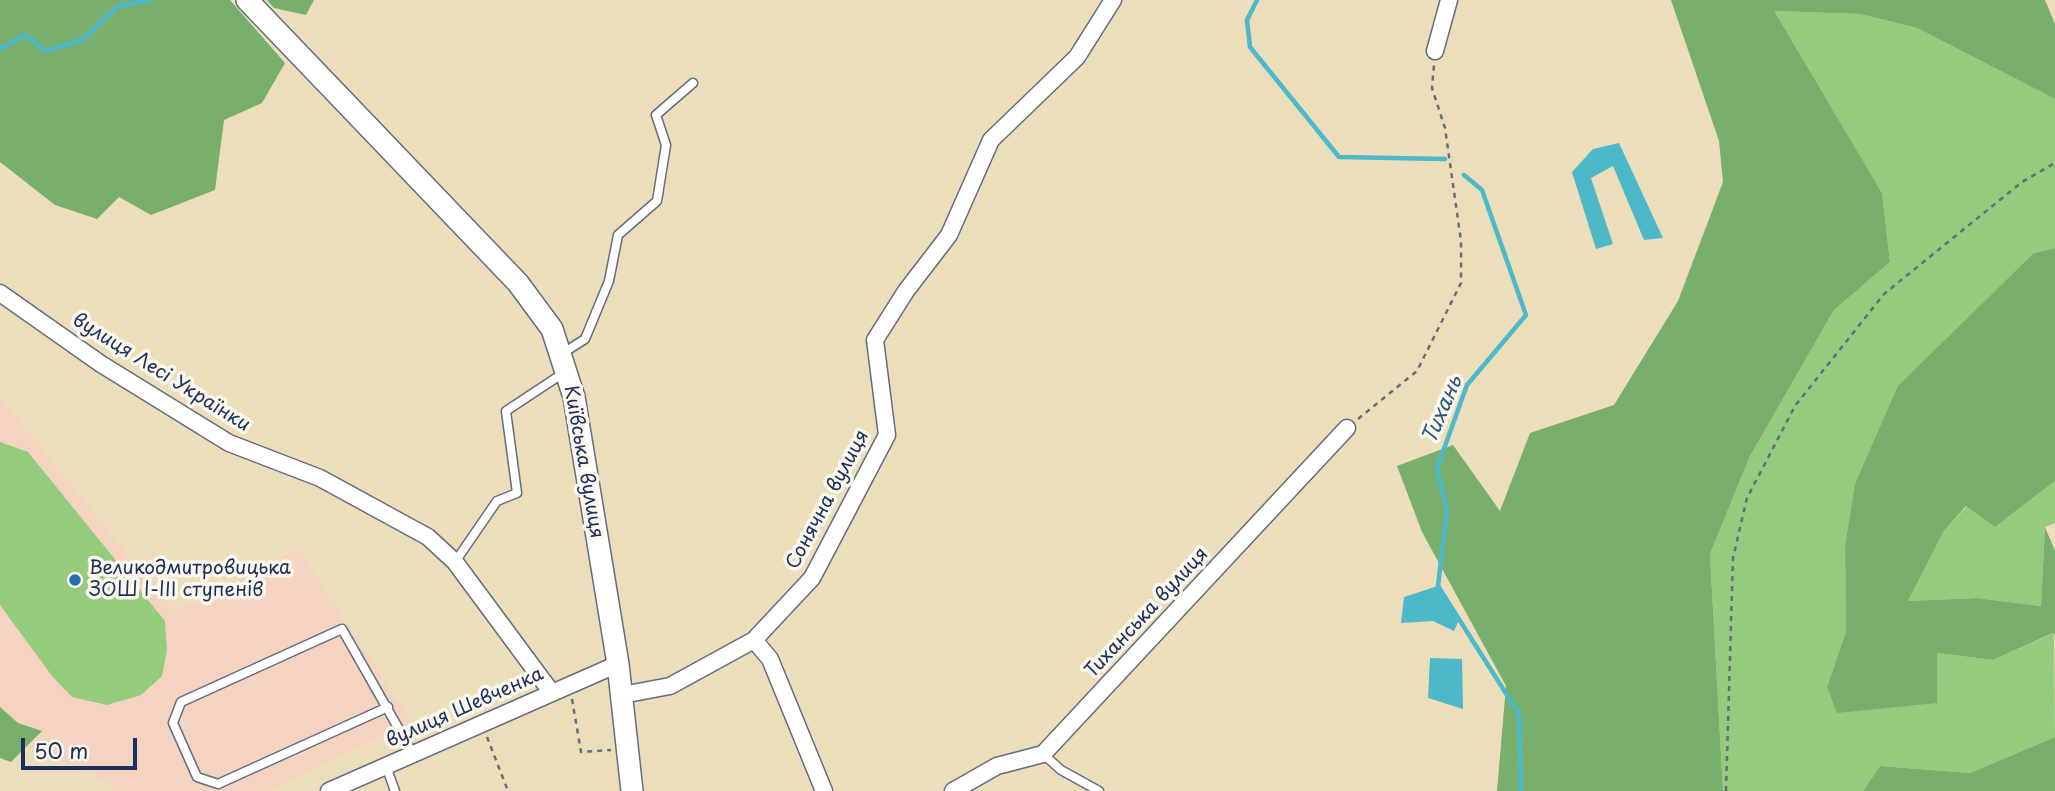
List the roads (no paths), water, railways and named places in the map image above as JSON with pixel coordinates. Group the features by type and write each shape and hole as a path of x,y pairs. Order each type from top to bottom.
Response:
{"main road":[{"name":"Київська вулиця","path":"247,0 518,283 552,329 574,397 618,664 632,791"}],"street":[{"name":"Сонячна вулиця","path":"622,695 670,686 754,640 812,578 887,435 875,340 906,290 949,235 991,140 1077,57 1113,0"},
{"path":"1435,51 1449,0"},
{"name":"вулиця Лесі Українки","path":"0,293 102,365 229,443 320,478 428,537 455,562 552,693"},
{"name":"Тиханська вулиця","path":"1043,754 1347,428"},
{"path":"754,640 770,659 824,791"},
{"name":"вулиця Шевченка","path":"329,791 360,785 386,766 618,664"},
{"path":"953,791 997,766 1043,754"}],"lane":[{"path":"455,562 497,501 517,493 506,411 563,363 585,340 609,281 618,235 657,201 666,145 656,115 693,83"},
{"path":"388,707 218,784 197,777 173,723 181,702 342,629 388,707 413,754"},
{"path":"1043,754 1061,770 1099,791"},
{"path":"386,766 395,791"}],"water":[{"path":"1619,143 1663,238 1644,240 1613,166 1591,178 1613,244 1596,249 1572,172 1593,149"},
{"path":"1438,586 1459,620 1454,631 1433,621 1401,623 1404,597"},
{"path":"1430,658 1462,659 1463,709 1428,698"}],"waterway":[{"name":"Тихань","path":"0,49 25,35 46,51 82,40 118,6 151,0"},
{"name":"Тихань","path":"1257,0 1247,20 1250,47 1339,157 1445,159"},
{"name":"Тихань","path":"1464,175 1482,190 1526,315 1467,385 1437,468 1447,510 1438,586 1519,714 1521,791"}],"place":[{"name":"Великодмитровицька ЗОШ І-ІІІ ступенів","path":"75,580"}]}
